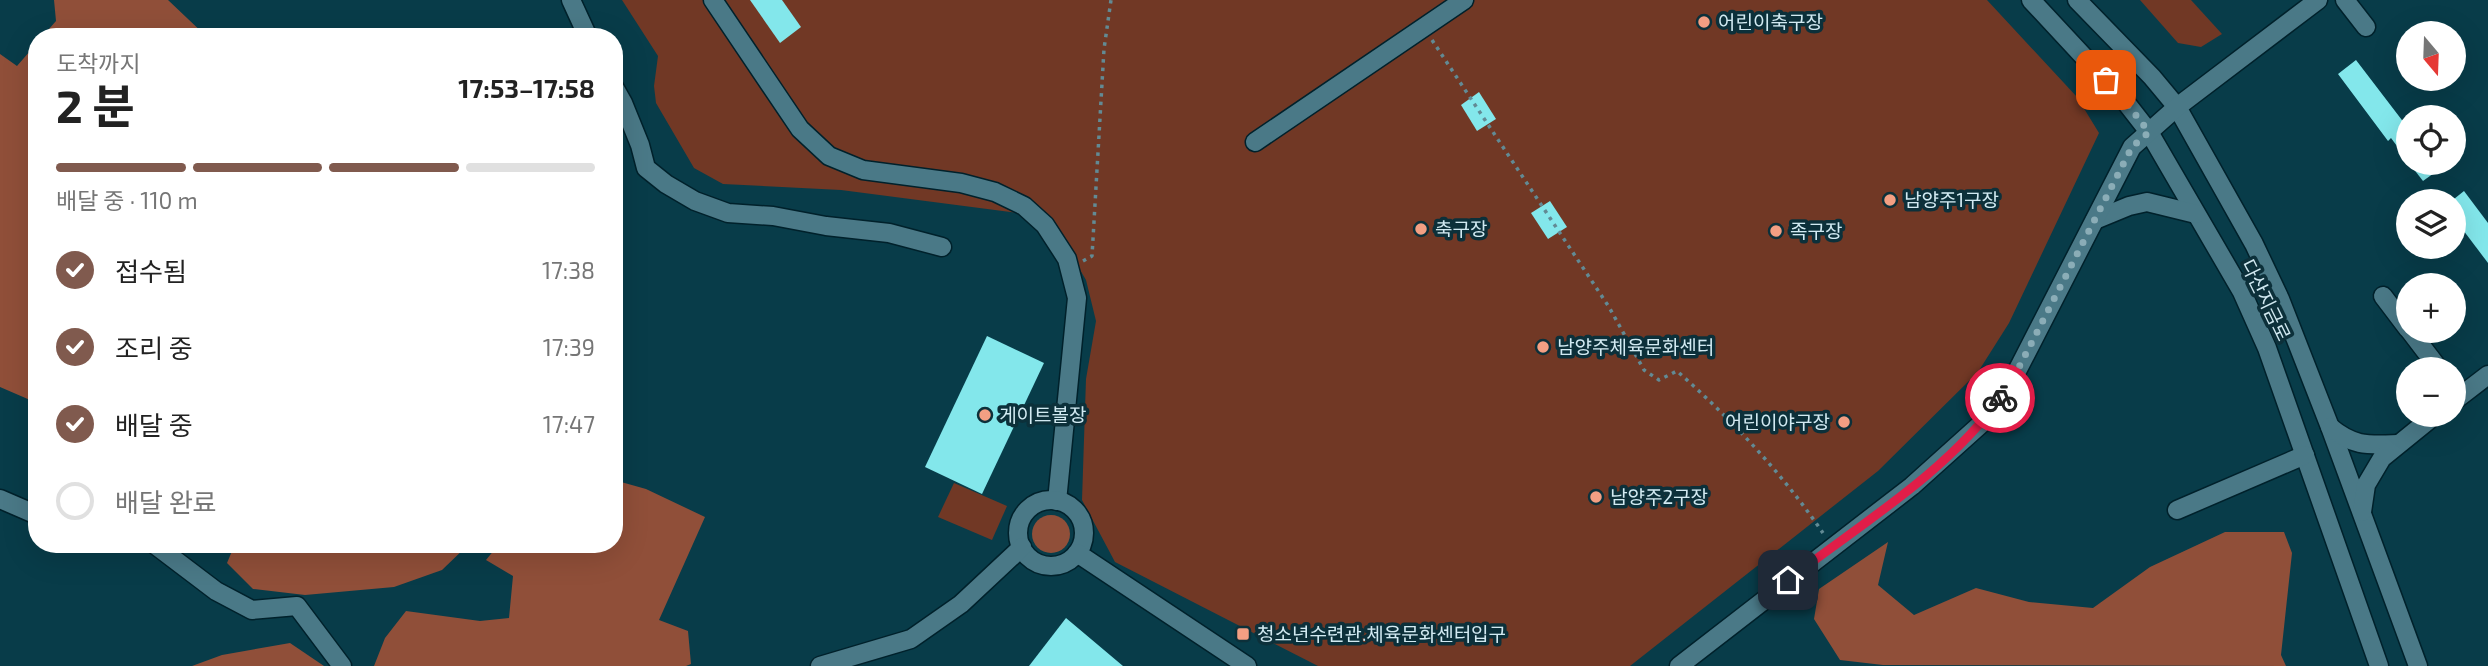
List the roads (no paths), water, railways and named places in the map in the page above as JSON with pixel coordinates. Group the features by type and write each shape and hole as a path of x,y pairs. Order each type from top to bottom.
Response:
{"street":[{"path":"571,0 584,28"},
{"path":"713,0 800,129 829,156 863,170 961,183 1005,196 1024,206 1045,225 1066,259 1077,298 1057,501"},
{"path":"1255,142 1464,0"},
{"name":"다산지금로","path":"2031,0 2124,100 2149,132 2242,292 2267,348 2379,666"},
{"name":"다산지금로","path":"2077,0 2177,107 2254,244 2280,299 2330,427 2418,666"},
{"path":"1679,666 1912,486 1981,424 2014,377 2132,147 2177,107 2318,0"},
{"path":"2345,0 2366,27"},
{"path":"623,103 646,168 695,201 728,213 773,216 826,226 889,233 942,247"},
{"path":"2095,220 2129,206 2147,202 2196,214"},
{"path":"2383,296 2396,313"},
{"path":"2419,343 2430,357"},
{"path":"2466,388 2488,375"},
{"path":"2330,427 2346,440 2365,445 2398,444"},
{"path":"2362,516 2366,485 2372,471 2382,457 2420,427"},
{"path":"2177,510 2305,455"},
{"path":"0,499 28,511"},
{"path":"1057,501 1071,506 1083,523 1082,544 1068,561 1046,565 1036,561 1022,547 1020,524 1024,514 1040,502 1057,501"},
{"path":"833,664 911,639 961,604 1022,547"},
{"path":"166,553 216,591 252,610 296,606 342,666"},
{"path":"1077,553 1247,666"}],"place":[{"name":"어린이축구장","path":"1704,22"},
{"name":"남양주1구장","path":"1890,200"},
{"name":"축구장","path":"1421,229"},
{"name":"족구장","path":"1776,231"},
{"name":"남양주체육문화센터","path":"1543,347"},
{"name":"게이트볼장","path":"985,415"},
{"name":"어린이야구장","path":"1844,422"},
{"name":"남양주2구장","path":"1596,497"},
{"name":"청소년수련관.체육문화센터입구","path":"1243,634"}]}
